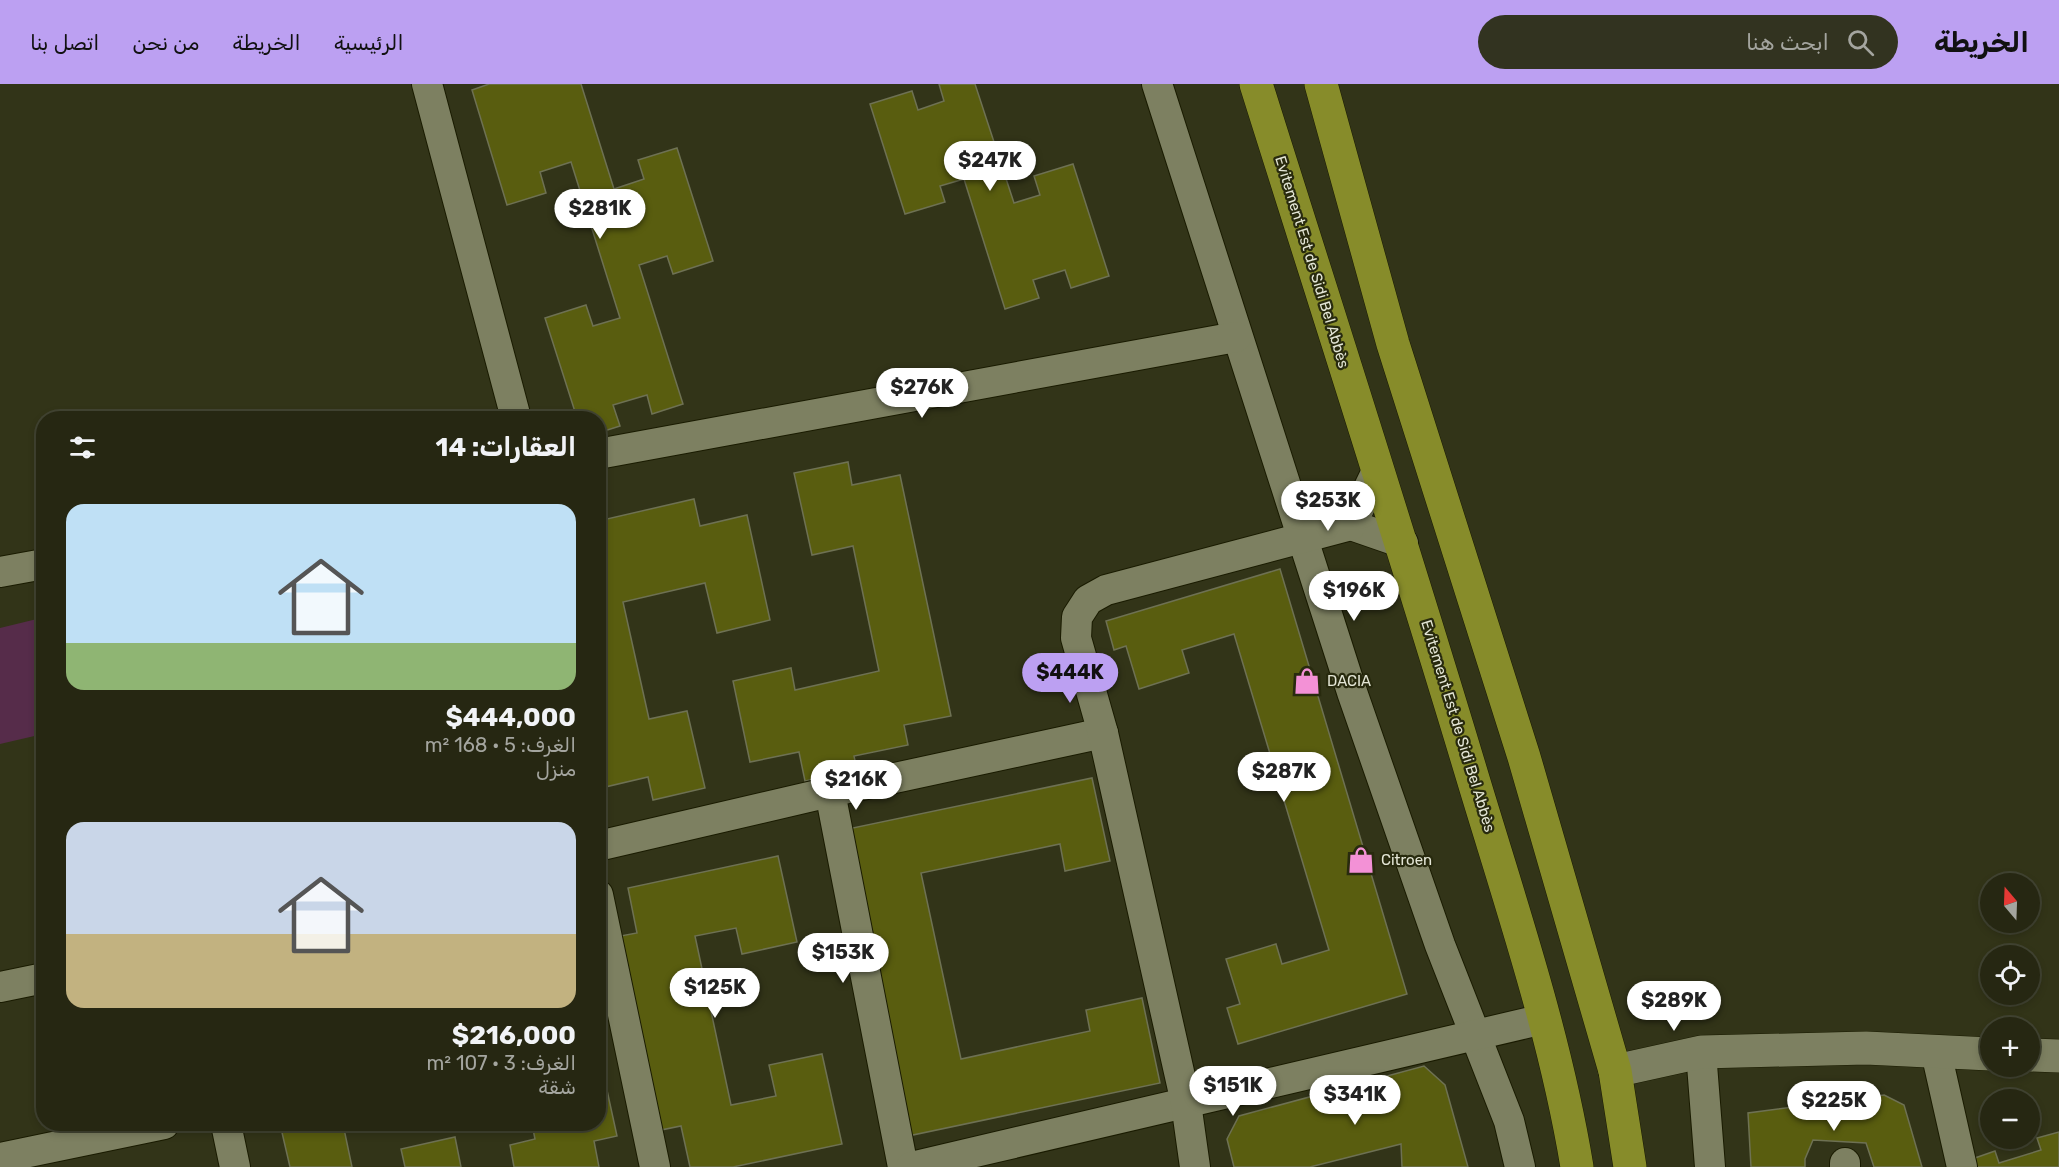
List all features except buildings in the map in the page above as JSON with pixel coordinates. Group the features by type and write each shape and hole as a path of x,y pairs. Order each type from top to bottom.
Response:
{"highway":[{"name":"Evitement Est de Sidi Bel Abbès","path":"1256,84 1377,471 1403,543 1544,1019 1560,1080 1577,1167"},
{"path":"1321,84 1393,344 1524,757 1615,1071 1630,1167"}],"street":[{"path":"427,84 514,411"},
{"path":"1156,84 1302,540 1440,945 1509,1121 1520,1167"},
{"path":"606,453 1236,337"},
{"path":"1351,525 1377,471"},
{"path":"1195,1167 1186,1103 1103,733 1076,638 1077,618 1088,600 1106,590 1302,540 1351,525 1403,543"},
{"path":"0,572 36,565"},
{"path":"606,844 830,792 1103,733"},
{"path":"830,792 903,1167"},
{"path":"606,933 655,1167"},
{"path":"0,987 36,980"},
{"path":"911,1167 1544,1019"},
{"path":"1615,1071 1701,1052 1866,1048 1980,1054"},
{"path":"1701,1052 1710,1167"},
{"path":"1936,1052 1962,1167"},
{"path":"2040,1055 2059,1056"},
{"path":"0,1158 130,1131"},
{"path":"228,1131 236,1167"}],"shaded area":[{"path":"36,619 36,736 0,744 0,628"}],"place":[{"name":"DACIA","path":"1307,681"},
{"name":"Citroen","path":"1361,860"}]}
